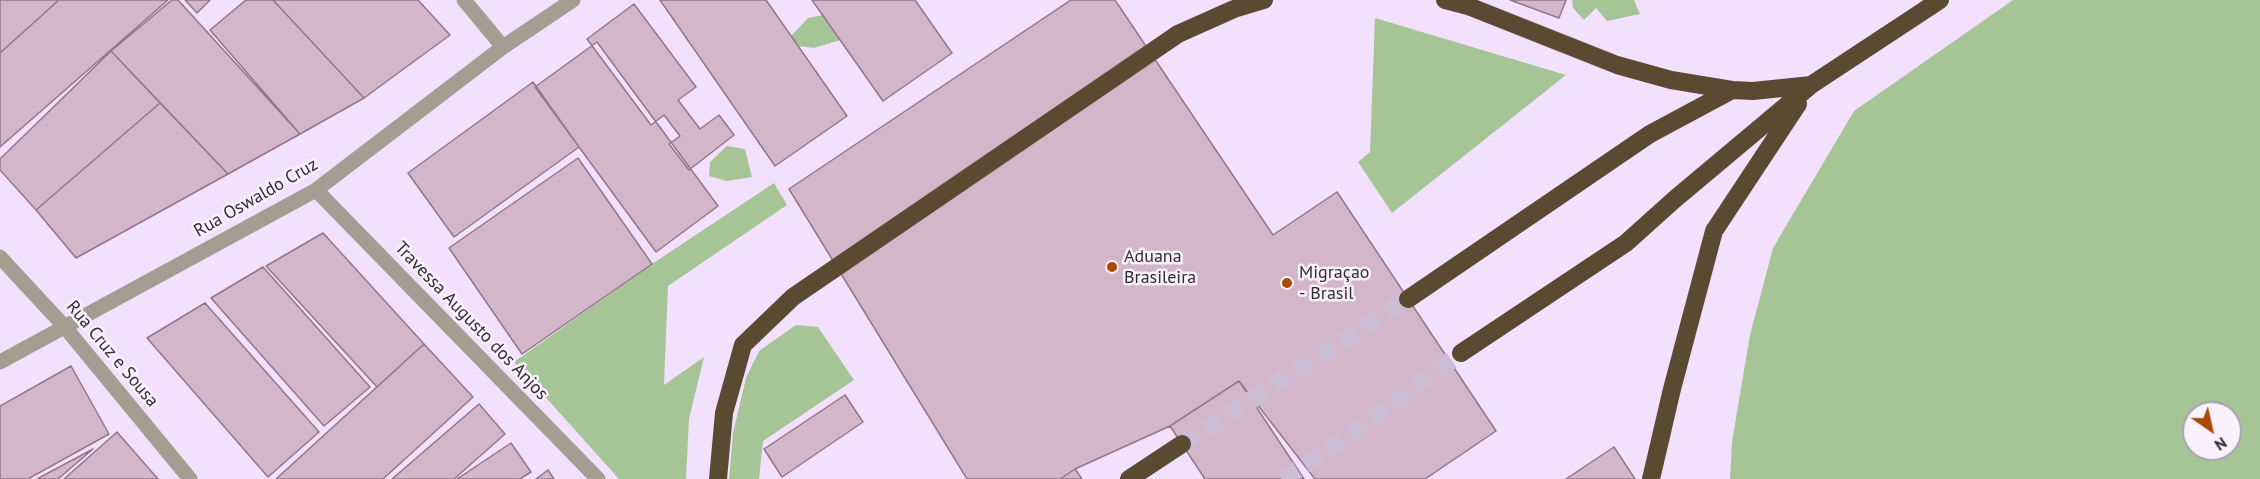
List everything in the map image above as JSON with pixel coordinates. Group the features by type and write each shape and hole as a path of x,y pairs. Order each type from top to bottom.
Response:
{"highway":[{"path":"718,479 724,413 743,345 793,297 1178,34 1234,9 1264,0"},
{"path":"1445,0 1468,6 1617,65 1671,80 1732,90 1754,91 1811,85"},
{"path":"1461,353 1626,243 1811,85 1940,0"},
{"path":"1651,479 1672,389 1714,231 1811,85"},
{"path":"1408,299 1650,134 1732,90"},
{"path":"1129,479 1182,444"}],"street":[{"path":"464,0 503,47"},
{"name":"Rua Oswaldo Cruz","path":"0,362 316,190 503,47 573,0"},
{"name":"Travessa Augusto dos Anjos","path":"316,190 598,479"},
{"name":"Rua Cruz e Sousa","path":"0,257 64,326 190,479"}],"green space":[{"path":"1572,0 1634,0 1640,14 1607,21 1596,8 1584,20 1573,8"},
{"path":"2013,0 2260,0 2260,479 1730,479 1732,442 1750,335 1773,248 1854,111"},
{"path":"823,15 840,40 814,48 798,46 791,36 808,18"},
{"path":"1375,18 1566,75 1392,213 1358,162 1370,152"},
{"path":"727,146 745,149 752,177 727,181 709,176 710,162"},
{"path":"774,183 787,205 668,286 664,385 704,357 689,419 686,479 619,479 514,362 652,264"},
{"path":"796,325 818,327 854,380 763,441 759,479 729,479 733,433 746,378 759,351"}],"building":[{"path":"0,0 59,0 0,53"},
{"path":"59,0 168,0 0,147 0,53"},
{"path":"172,0 178,0 300,134 228,174 111,51"},
{"path":"185,0 210,0 197,13"},
{"path":"246,0 273,0 364,98 300,134 210,30"},
{"path":"273,0 418,0 450,35 364,98"},
{"path":"660,0 766,0 847,116 775,166"},
{"path":"812,0 915,0 952,53 883,101"},
{"name":"Aduana Brasileira","path":"1071,0 1115,0 1273,235 1337,192 1496,431 1425,479 1315,479 1239,381 1170,426 1075,469 1060,479 967,479 789,189"},
{"path":"1510,0 1566,0 1559,18"},
{"path":"634,4 696,87 678,100 700,129 719,115 734,135 689,170 669,144 680,136 664,115 651,125 587,39"},
{"path":"597,42 718,206 656,252 535,87"},
{"path":"111,51 160,103 36,210 0,170 0,159"},
{"path":"533,82 579,147 454,237 408,173"},
{"path":"160,103 228,174 76,258 36,210"},
{"path":"578,158 652,264 522,354 449,248"},
{"path":"323,233 424,344 377,387 266,266"},
{"path":"263,267 370,387 324,426 211,298"},
{"path":"205,303 319,432 268,477 147,338"},
{"path":"424,344 473,397 383,479 276,479"},
{"path":"71,366 109,434 28,479 0,479 0,406"},
{"path":"1239,381 1304,479 1205,479 1170,426"},
{"path":"845,395 863,422 782,477 764,449"},
{"path":"479,404 505,434 454,479 392,479"},
{"path":"117,432 158,479 64,479"},
{"path":"511,443 531,472 520,479 457,479"},
{"path":"1614,447 1635,479 1566,479"},
{"path":"93,449 58,479 37,479"},
{"path":"1075,469 1082,479 1060,479"},
{"path":"548,470 554,479 536,479"}],"tunnel":[{"path":"1182,444 1408,299"},
{"path":"1282,479 1328,450 1461,353"}],"place":[{"name":"Aduana Brasileira","path":"1112,267"},
{"name":"Migraçao - Brasil","path":"1287,283"}]}
